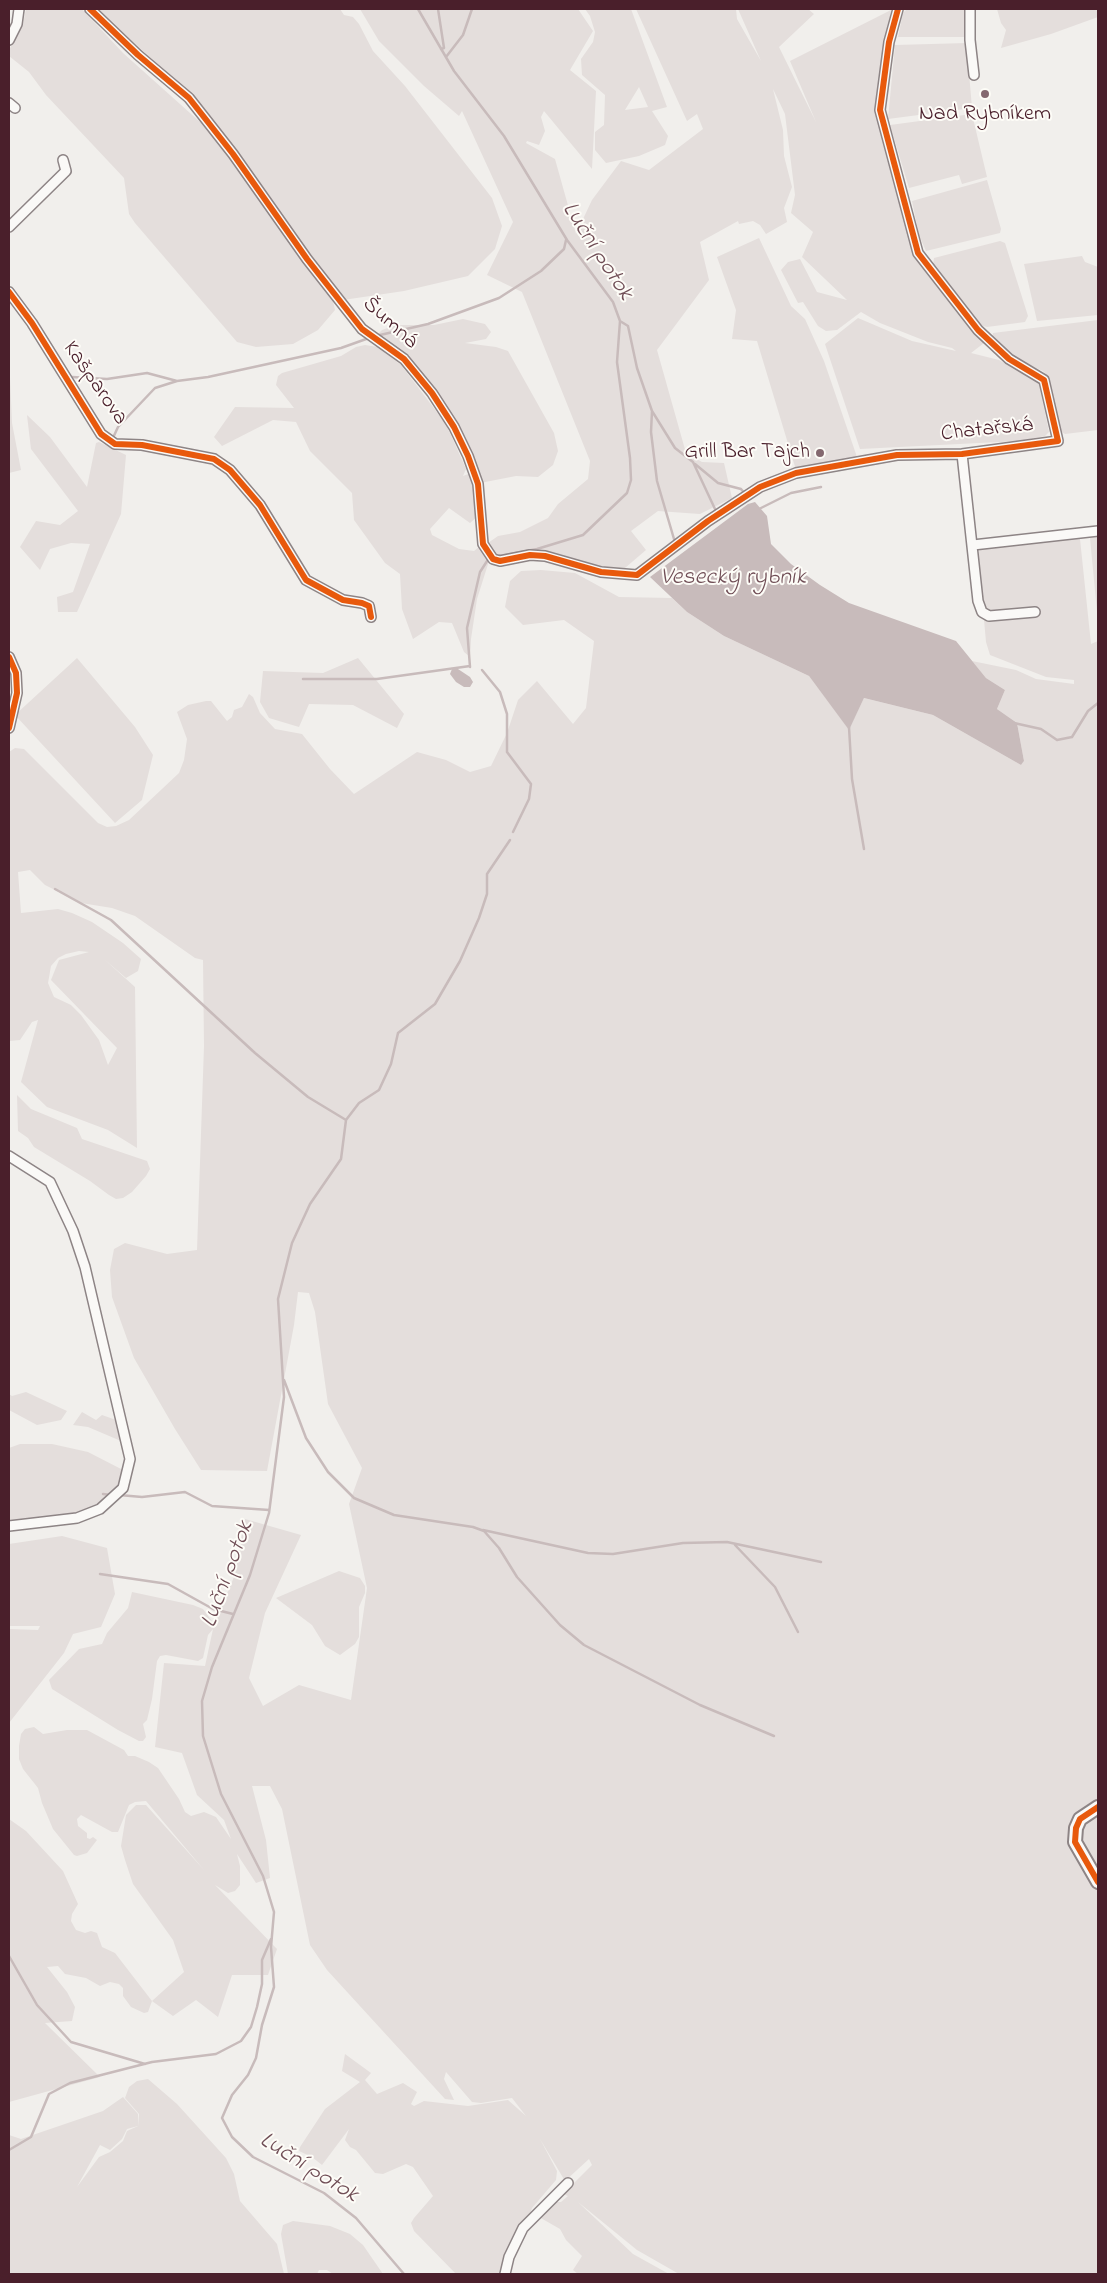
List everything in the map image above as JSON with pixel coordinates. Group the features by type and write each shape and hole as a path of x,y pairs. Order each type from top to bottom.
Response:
{"street":[{"path":"9,40 17,24 20,9"},
{"name":"Šumná","path":"90,9 189,98 233,154 307,259 362,329 404,359 432,393 454,427 468,456 478,484 483,544 493,560 500,561 530,555 545,556 601,572 637,575"},
{"name":"Chatařská","path":"637,575 708,521 778,479 796,473 897,455 962,454 1058,442 1044,380 1009,359 978,330 918,253 880,110 890,42 898,9"},
{"path":"970,9 970,40 974,75"},
{"path":"9,227 66,171 63,160"},
{"name":"Kašparova","path":"9,292 32,323 102,434 115,444 142,445 214,459 230,470 260,505 306,580 343,600 362,602 369,606 371,617"},
{"name":"Chatařská","path":"962,454 978,601 982,612 989,616 1035,612"},
{"path":"973,545 1098,531"},
{"path":"9,657 16,673 17,693 9,728"},
{"path":"9,1156 50,1182 73,1231 85,1266 130,1459 123,1488 100,1509 77,1518 9,1526"},
{"path":"1098,1807 1080,1819 1076,1828 1075,1842 1098,1882"},
{"path":"505,2274 509,2256 524,2228 568,2183"}],"shaded area":[{"path":"26,9 82,9 123,53 209,130 333,301 335,310 318,330 293,344 256,347 237,342 135,223 129,214 124,178 46,95 29,72 9,56 9,50 23,24"},
{"path":"96,9 340,9 344,15 353,17 359,24 373,51 405,86 492,198 502,226 495,249 468,276 404,291 343,300 197,102 181,85"},
{"path":"360,9 578,9 593,31 570,70 596,91 592,169 544,111 541,117 545,131 539,145 527,141 526,143 555,159 576,234 592,200 621,161 649,170 703,129 697,114 687,121 636,9 736,9 737,19 761,61 738,9 808,9 814,14 779,47 816,122 790,61 891,10 883,61 880,125 911,247 984,343 971,353 999,360 1035,379 1039,384 1049,432 1045,436 1019,441 860,449 825,344 858,318 912,341 956,351 880,323 861,312 837,330 826,331 818,326 803,302 798,303 781,270 788,262 800,259 817,292 847,300 802,257 813,232 791,213 795,195 785,114 773,89 783,130 784,156 792,187 784,208 787,222 766,234 760,225 753,221 739,224 738,221 700,242 709,280 657,350 686,453 702,462 724,463 732,498 700,514 658,511 631,531 646,550 625,568 603,569 525,554 493,556 488,543 498,536 520,532 548,518 558,504 588,479 590,461 522,292 487,275 513,222 462,111 459,116 424,86 379,41"},
{"path":"585,9 631,9 667,107 652,111 668,136 665,145 639,156 606,163 595,150 595,132 604,125 605,95 582,75 581,59 593,42 595,32 590,16","holes":["639,87 648,107 625,110"]},
{"path":"907,9 966,9 967,37 898,37 903,13"},
{"path":"997,9 1098,9 1098,17 1051,34 1001,48 1006,30 1001,23"},
{"path":"967,43 972,72 969,73 972,108 888,119 895,45"},
{"path":"972,114 987,177 962,184 959,175 909,188 890,125"},
{"path":"987,180 1001,229 1000,233 926,251 919,235 912,201"},
{"path":"759,238 791,306 805,319 824,361 857,457 796,470 757,341 732,339 736,310 717,257"},
{"path":"1000,241 1005,243 1028,316 1025,322 987,327 980,325 960,303 933,265 934,258"},
{"path":"1082,256 1085,262 1098,267 1098,315 1037,321 1024,264"},
{"path":"463,319 485,324 491,332 486,339 465,343 496,347 508,351 554,433 558,451 553,465 538,477 516,476 480,483 435,392 402,351 376,336 382,330 396,325 434,325"},
{"path":"1098,320 1098,430 1065,434 1059,430 1049,378 1043,371 1012,358 992,338 993,333"},
{"path":"365,345 378,347 401,365 446,424 466,469 463,476 471,473 476,493 478,516 470,523 449,508 430,529 432,535 459,549 474,551 480,546 489,561 477,599 470,657 464,652 452,623 439,622 413,639 402,609 400,574 385,563 354,520 352,493 310,451 296,422 273,420 222,446 214,437 235,407 294,408 276,385 278,376 282,373 341,356 356,347"},
{"path":"9,355 12,423 21,470 9,473"},
{"path":"27,415 50,437 87,487 96,443 99,442 126,455 121,514 77,612 58,612 57,597 73,592 90,544 71,543 50,549 40,570 20,547 36,521 60,525 78,511 31,449"},
{"path":"1098,535 1098,622 1090,538"},
{"path":"1075,537 1080,539 1091,644 1098,641 1098,2274 679,2274 637,2250 578,2202 633,2254 669,2274 578,2274 573,2270 582,2256 566,2240 560,2229 539,2217 555,2202 561,2202 568,2196 563,2194 592,2165 589,2159 565,2181 540,2139 557,2171 556,2180 532,2208 529,2217 513,2237 502,2274 456,2274 414,2231 411,2223 433,2196 413,2167 406,2164 383,2174 375,2173 345,2140 349,2129 322,2165 312,2157 299,2151 300,2147 325,2109 360,2082 342,2071 345,2054 371,2073 365,2080 377,2094 403,2083 417,2092 411,2104 414,2106 424,2101 468,2106 508,2100 526,2116 512,2098 481,2103 472,2102 446,2072 444,2079 454,2100 445,2099 327,1970 310,1945 282,1809 270,1786 252,1786 266,1840 270,1878 256,1883 237,1854 240,1866 240,1885 235,1891 228,1893 215,1885 277,1949 268,1975 232,1975 218,2017 196,2000 173,2016 152,2001 184,1972 173,1940 133,1884 121,1846 126,1815 136,1805 146,1805 204,1870 146,1801 135,1802 129,1805 118,1832 112,1832 81,1815 77,1819 78,1826 87,1833 87,1838 93,1837 97,1840 87,1853 74,1855 53,1829 38,1788 23,1769 19,1759 21,1734 25,1729 34,1727 43,1734 67,1730 87,1730 124,1750 128,1756 135,1756 158,1768 179,1799 185,1812 191,1816 204,1812 216,1817 231,1839 224,1820 197,1795 182,1753 155,1747 164,1663 205,1666 213,1629 208,1635 203,1658 198,1661 166,1655 160,1656 157,1661 147,1720 143,1724 146,1737 143,1741 139,1741 118,1730 52,1689 49,1680 79,1649 102,1644 107,1633 128,1608 132,1592 193,1605 203,1609 214,1624 234,1577 245,1519 301,1535 265,1613 249,1678 263,1706 299,1685 351,1700 367,1588 349,1504 362,1468 328,1404 315,1312 309,1293 298,1292 294,1325 267,1471 201,1470 134,1358 112,1297 110,1270 114,1249 125,1243 167,1254 197,1250 204,1046 203,960 195,958 135,916 112,908 81,903 45,885 30,870 18,872 21,913 58,909 72,913 92,922 123,943 141,959 138,971 126,978 104,959 135,987 137,1148 108,1130 47,1107 21,1082 38,1020 32,1022 20,1040 9,1041 9,752 15,748 24,749 98,823 107,827 116,826 129,820 179,773 184,760 187,739 177,712 188,705 211,701 227,721 232,717 234,710 242,707 249,694 253,697 260,713 275,729 302,734 330,769 354,794 417,752 446,760 470,772 491,766 507,733 518,700 537,681 573,724 586,708 594,641 564,620 523,625 505,607 510,581 521,571 541,570 575,573 619,597 672,598 687,612 724,636 809,676 849,729 864,698 933,715 1021,765 1024,761 1017,723 997,709 1005,690 986,678 972,661 1016,670 1036,679 1074,684 1074,680 1046,677 990,655 986,642 978,553 981,548","holes":["79,951 89,952 59,960 51,980 117,1048 108,1065 99,1040 81,1015 71,1005 54,997 48,983 51,966 58,958"]},
{"path":"77,658 135,727 153,755 142,800 115,823 15,715"},
{"path":"358,658 404,714 397,728 353,705 309,704 299,727 269,718 260,702 263,671 323,673"},
{"path":"17,1095 31,1109 77,1128 82,1139 147,1161 150,1169 146,1176 132,1192 123,1198 116,1199 109,1195 90,1181 34,1147 28,1138 18,1131"},
{"path":"26,1392 67,1411 61,1420 37,1425 9,1410 9,1394 12,1396"},
{"path":"82,1412 96,1420 102,1415 116,1420 121,1441 88,1427 73,1425"},
{"path":"20,1444 52,1444 88,1452 123,1470 121,1483 103,1501 82,1513 60,1518 9,1523 9,1448"},
{"path":"62,1536 107,1548 115,1594 101,1627 73,1634 64,1653 9,1723 9,1629 38,1630 40,1626 9,1626 9,1544"},
{"path":"339,1571 360,1578 365,1586 365,1593 359,1607 359,1637 355,1644 340,1655 325,1646 312,1625 276,1598"},
{"path":"9,1819 26,1831 63,1871 78,1904 72,1914 71,1921 76,1930 85,1933 91,1931 97,1933 102,1947 115,1953 152,2001 148,2012 144,2013 131,2007 123,1996 123,1988 119,1984 110,1982 100,1986 86,1978 65,1974 58,1966 47,1967 67,1992 75,2007 72,2021 45,2023 100,2077 9,2102"},
{"path":"148,2079 177,2104 226,2158 234,2174 240,2201 277,2244 284,2274 9,2274 9,2135 21,2139 103,2111 123,2097 138,2114 139,2126 139,2114 125,2098 129,2087 137,2081","holes":["138,2126 127,2131 123,2141 110,2152 99,2157 77,2187 100,2145 110,2150 122,2139 127,2129"]},
{"path":"293,2221 330,2226 350,2234 363,2245 383,2274 333,2274 327,2270 319,2270 317,2274 288,2274 281,2234 283,2225"}],"water":[{"name":"Vesecký rybník","path":"755,502 767,516 771,544 791,564 820,585 849,603 956,641 986,678 1005,690 997,709 1017,723 1024,761 1021,765 933,715 864,698 849,730 809,676 724,636 687,612 650,577 748,504"},
{"path":"452,669 458,669 470,677 473,682 470,687 464,687 456,682 450,674"}],"waterway":[{"name":"Luční potok","path":"418,9 454,71 504,136 567,240 613,302 620,321 617,362 630,458 631,480 627,493 583,535 537,549 499,556"},
{"path":"438,9 444,48 441,49"},
{"path":"446,57 463,35 472,9"},
{"path":"380,335 428,324 499,298 541,271 564,249 566,240"},
{"path":"620,321 628,326 637,368 652,411 675,448 693,462 715,509"},
{"path":"72,377 107,379 147,373 177,381 208,377 341,348 369,338"},
{"path":"112,440 118,427 155,388 177,381"},
{"path":"652,411 651,432 657,481 674,539"},
{"path":"695,464 718,483 741,489 745,494"},
{"path":"759,509 791,493 821,487"},
{"name":"Luční potok","path":"470,667 467,628 480,572 489,558"},
{"path":"303,679 377,679 470,666"},
{"name":"Luční potok","path":"482,670 500,692 507,714 507,752 531,784 529,799 513,832"},
{"path":"1014,723 1041,729 1057,740 1072,737 1088,711 1098,703"},
{"path":"849,727 852,779 864,849"},
{"name":"Luční potok","path":"404,2274 356,2218 324,2193 253,2157 232,2137 222,2118 232,2095 248,2075 256,2058 262,2025 274,1987 271,1947 274,1912 263,1876 221,1794 203,1736 202,1701 212,1667 250,1575 269,1513 284,1397 278,1299 292,1243 310,1204 341,1159 346,1120 359,1103 379,1090 391,1064 398,1033 435,1004 460,961 479,918 487,894 487,874 510,840"},
{"path":"55,889 111,920 255,1053 308,1097 346,1120"},
{"path":"284,1380 306,1438 328,1472 354,1498 394,1515 473,1527 484,1531 499,1548 517,1577 560,1625 584,1645 700,1705 774,1736"},
{"path":"119,1495 142,1497 185,1492 212,1506 269,1510"},
{"path":"103,1494 111,1495"},
{"path":"483,1530 588,1553 613,1554 683,1543 727,1542 821,1562"},
{"path":"735,1545 775,1587 798,1632"},
{"path":"100,1574 168,1584 213,1609 233,1614"},
{"path":"9,2150 31,2137 49,2094 70,2083 152,2062 216,2054 241,2041 251,2027 257,2007 262,1984 262,1960 271,1939"},
{"path":"9,1956 37,2005 71,2042 145,2064"}],"cycle path":[{"path":"90,9 138,55 189,98 233,154 307,259 362,329 404,359 432,393 454,427 468,456 478,484 483,544 493,559 500,561 530,555 545,556 601,572 637,575 708,521 760,487 796,473 897,455 962,454 1058,441 1044,380 1009,359 978,330 918,253 880,110 889,42 898,9"},
{"path":"9,292 32,323 101,434 115,444 142,445 214,459 230,470 260,505 306,580 343,600 369,606 371,617"},
{"path":"9,657 16,673 17,693 9,728"},
{"path":"1098,1807 1080,1819 1076,1828 1075,1842 1098,1882"}],"place":[{"name":"Nad Rybníkem","path":"985,94"},
{"name":"Grill Bar Tajch","path":"820,453"}]}
